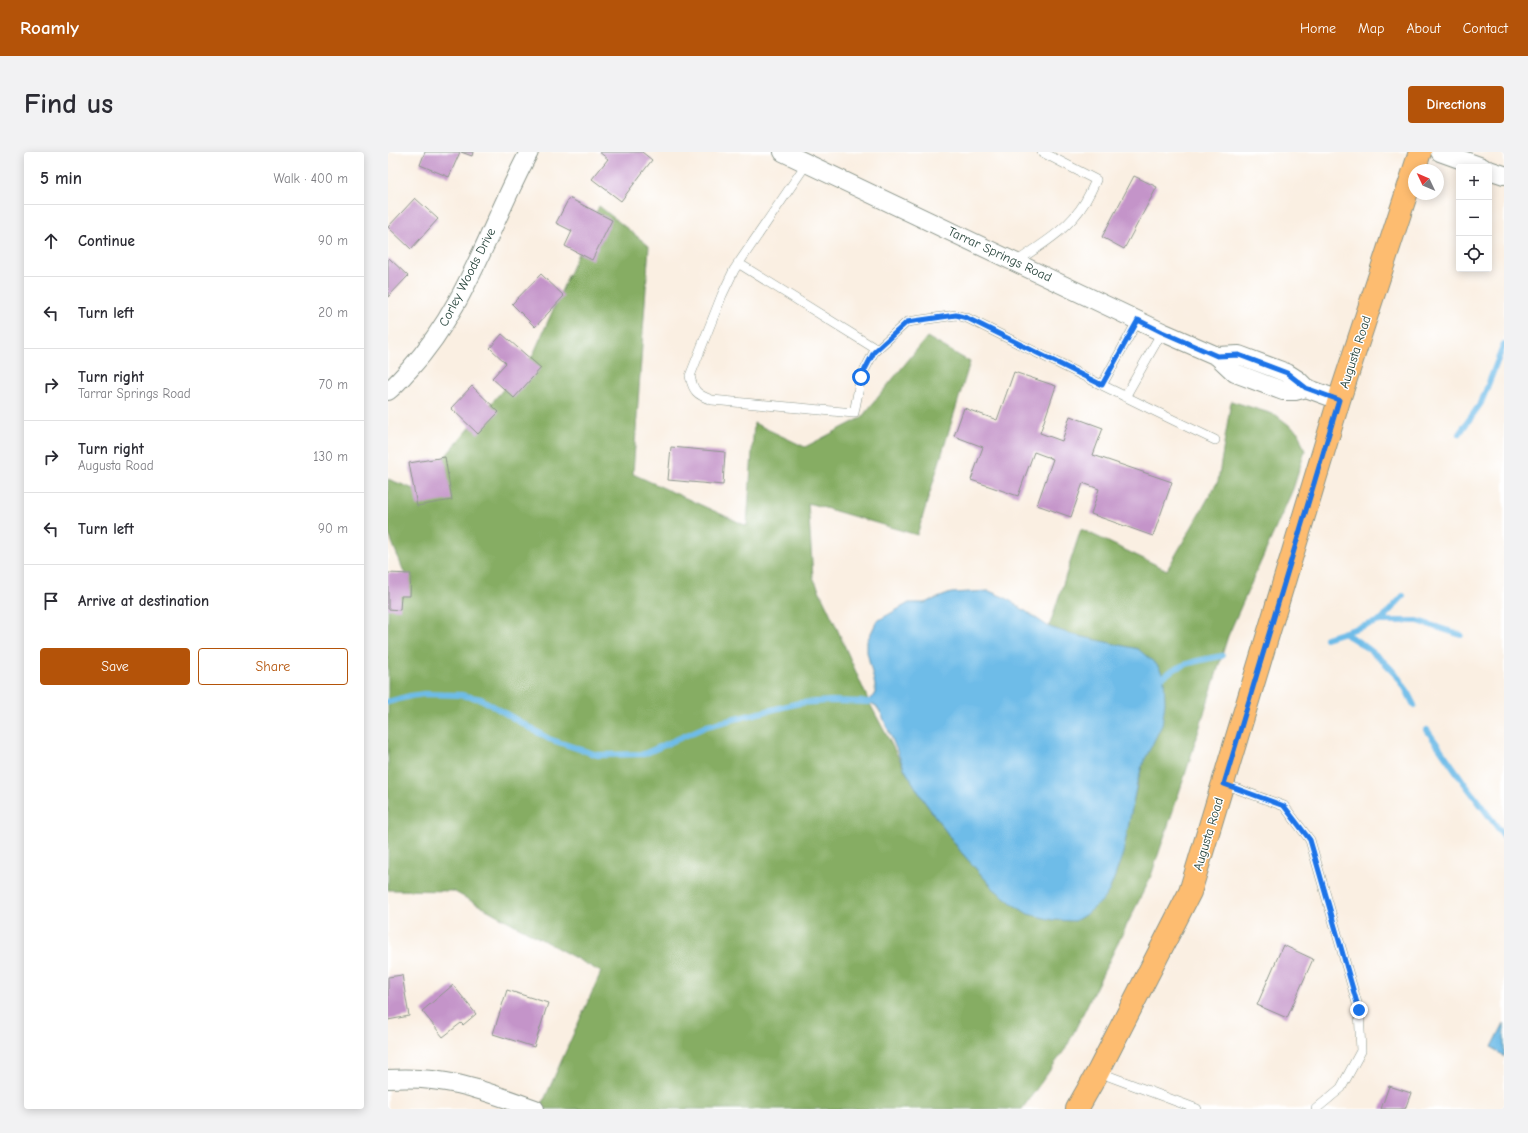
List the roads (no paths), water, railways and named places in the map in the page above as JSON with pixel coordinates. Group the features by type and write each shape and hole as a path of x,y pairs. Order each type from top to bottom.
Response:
{"main road":[{"name":"Augusta Road","path":"1077,1109 1098,1072 1190,892 1224,784 1339,400 1420,152"}],"street":[{"name":"Corley Woods Drive","path":"388,391 420,358 442,327 462,293 529,152"},
{"name":"Tarrar Springs Road","path":"783,152 1162,332 1217,356 1235,373 1283,391 1295,391 1306,388 1339,400"},
{"path":"1440,152 1474,164"},
{"path":"1492,171 1504,175"},
{"path":"388,1079 434,1079 458,1083 480,1089 535,1109"}],"lane":[{"path":"1016,262 1057,233 1072,220 1085,203 1096,180 1042,152"},
{"path":"807,163 738,263 722,295 690,376 692,387 701,396 712,400 854,413 861,377 876,349 907,322 956,315 967,318 1102,385 1125,398 1215,440"},
{"path":"738,263 876,349"},
{"path":"1102,385 1138,320"},
{"path":"1125,398 1162,332"},
{"path":"1224,784 1284,806 1310,840 1355,995 1359,1010 1361,1051 1341,1088 1316,1109"},
{"path":"1098,1072 1197,1109"}],"water":[{"path":"989,591 1006,598 1049,627 1074,635 1138,649 1157,665 1164,676 1165,703 1162,725 1143,763 1137,783 1123,853 1115,876 1109,891 1102,901 1088,913 1075,921 1053,920 1028,914 994,889 961,852 924,801 905,770 882,715 876,706 869,702 875,693 875,685 867,652 867,641 877,621 909,603 924,603 951,593"},
{"path":"1504,1023 1504,1057 1492,1047"}],"waterway":[{"path":"1459,434 1481,403 1504,344"},
{"path":"1380,621 1403,596"},
{"path":"1326,638 1380,621 1418,621 1461,635"},
{"path":"1343,633 1359,642 1391,669 1404,686 1414,705"},
{"path":"1164,676 1184,665 1222,656"},
{"path":"388,702 424,694 461,695 481,699 549,739 597,755 644,754 707,726 799,703 831,701 869,702"},
{"path":"1427,730 1504,836"}]}
